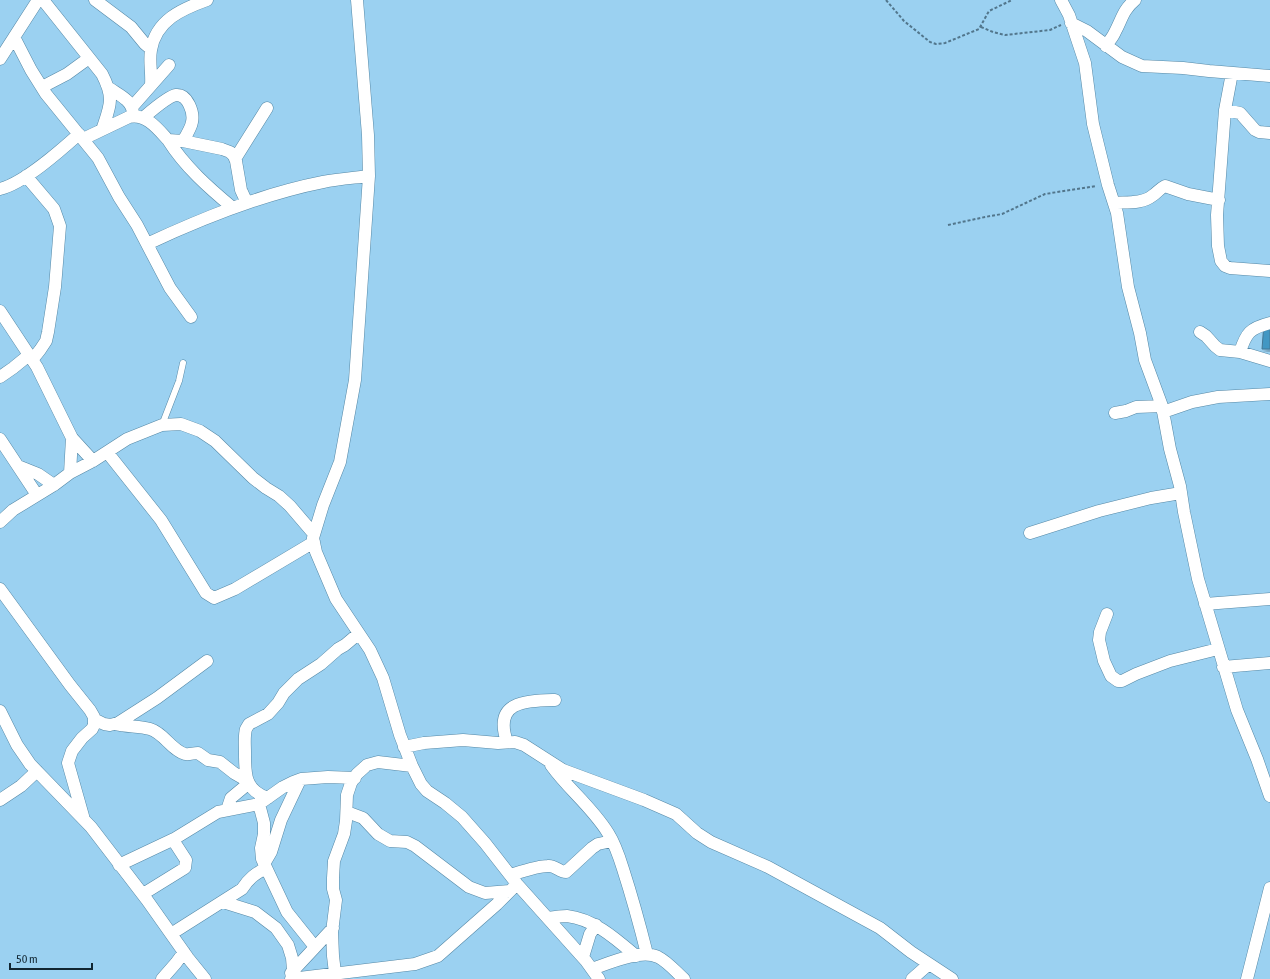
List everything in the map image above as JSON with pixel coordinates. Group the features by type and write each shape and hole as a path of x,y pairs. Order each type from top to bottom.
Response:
{"street":[{"path":"0,59 7,42 38,0"},
{"path":"43,0 102,74 109,88 111,98 102,130"},
{"path":"151,84 151,49 153,40 162,25 189,3 207,0"},
{"path":"357,0 366,98 369,176 355,380 340,462 323,505 314,538 316,552 336,599 370,650 383,678 404,747 421,784 427,791 445,802 462,817 512,883 548,918 595,974 608,963 642,955 658,957 684,979"},
{"path":"1061,0 1071,22 1085,63 1093,124 1108,185 1117,213 1128,287 1140,333 1145,360 1162,409 1181,493 1192,551 1205,604 1223,668 1237,710 1270,796"},
{"path":"1106,46 1115,32 1125,11 1135,0"},
{"path":"100,1 131,27 151,49"},
{"path":"1071,22 1087,31 1122,57 1142,66 1270,76"},
{"path":"7,42 31,70 42,87 98,158 119,197 137,225 170,288 191,317"},
{"path":"42,87 67,74 89,58"},
{"path":"136,114 151,84 169,65"},
{"path":"1232,73 1225,110 1218,215 1218,246 1222,264 1230,268 1270,271"},
{"path":"109,88 128,101 136,114 160,130 173,149 194,174 233,208"},
{"path":"0,188 20,180 81,136 102,130 164,102 175,95 183,97 187,101 193,115 192,123 183,142"},
{"path":"235,159 267,108"},
{"path":"1225,110 1240,113 1255,130 1270,133"},
{"path":"168,140 222,149 230,152 235,159 241,190 247,203"},
{"path":"0,377 30,357 43,346 48,332 56,287 60,226 54,209 26,176"},
{"path":"147,244 180,229 247,203 324,182 369,176"},
{"path":"1114,204 1141,201 1151,197 1164,186 1188,194 1219,200"},
{"path":"0,311 30,357 72,438 93,460"},
{"path":"1240,352 1248,333 1255,328 1270,323"},
{"path":"1200,332 1220,350 1240,352 1270,361"},
{"path":"1115,413 1136,407 1162,409 1218,397 1270,394"},
{"path":"0,522 13,510 54,485 70,473 127,439 162,424 181,424 200,431 215,440 253,478 279,496 290,506 314,538"},
{"path":"70,473 72,438"},
{"path":"0,440 37,495"},
{"path":"107,452 161,520 206,593 214,598 235,589 314,538"},
{"path":"18,466 38,474 54,485"},
{"path":"1030,533 1099,511 1151,498 1181,493"},
{"path":"0,589 90,710 94,719 92,729 82,738 72,751 68,763 84,819"},
{"path":"1205,604 1270,600"},
{"path":"1107,614 1100,632 1099,640 1104,661 1111,676 1118,681 1122,681 1170,661 1218,649"},
{"path":"248,782 245,767 245,733 249,724 268,714 278,703 284,693 298,679 316,668 358,634"},
{"path":"115,724 157,698 207,661"},
{"path":"1223,668 1270,663"},
{"path":"507,742 503,730 503,721 505,715 510,709 521,704 535,701 555,700"},
{"path":"0,711 17,745 30,764 84,819 143,894 205,979"},
{"path":"94,719 104,724 115,724 127,727 149,729 158,733 178,751 186,754 198,753 208,760 220,762 248,782 264,801 264,834 261,848 262,859 287,912 315,947"},
{"path":"404,747 424,743 463,740 498,743 515,742 524,745 563,770 644,800 676,814 697,833 711,842 768,867 880,928 952,979"},
{"path":"547,759 559,775 596,816 615,847 628,885 642,955"},
{"path":"338,975 333,956 333,928 336,900 333,889 334,861 344,834 347,812 347,795 351,783 367,765 378,762 412,766"},
{"path":"0,800 21,786 37,771"},
{"path":"119,864 173,840 218,812 264,801 282,786 300,780 355,778"},
{"path":"171,934 242,890 247,881 265,866 281,820 300,780"},
{"path":"227,810 231,798 248,782"},
{"path":"347,812 363,818 378,834 390,841 407,842 415,846 469,887 485,893 512,883 548,865 555,867 562,872 566,872 592,848 598,844 612,841"},
{"path":"143,894 185,868 186,860 173,840"},
{"path":"294,977 338,975 415,964 438,956 497,904 512,883"},
{"path":"1247,979 1268,906 1270,888"},
{"path":"223,902 255,912 276,928 288,944 292,958 294,977"},
{"path":"548,918 565,916 582,919 596,925 642,955"},
{"path":"582,957 590,934 596,925"},
{"path":"294,977 315,947 333,928"},
{"path":"162,979 184,952"},
{"path":"912,979 929,964"}],"lane":[{"path":"162,424 183,364"}],"path":[{"path":"886,0 904,21 930,42 936,44 944,43 979,29 990,11 1012,0"},
{"path":"981,27 1005,35 1017,35 1050,30 1071,22"},
{"path":"948,225 1002,214 1045,194 1108,185"}],"building":[{"path":"1264,323 1270,323 1270,349 1262,349"}]}
